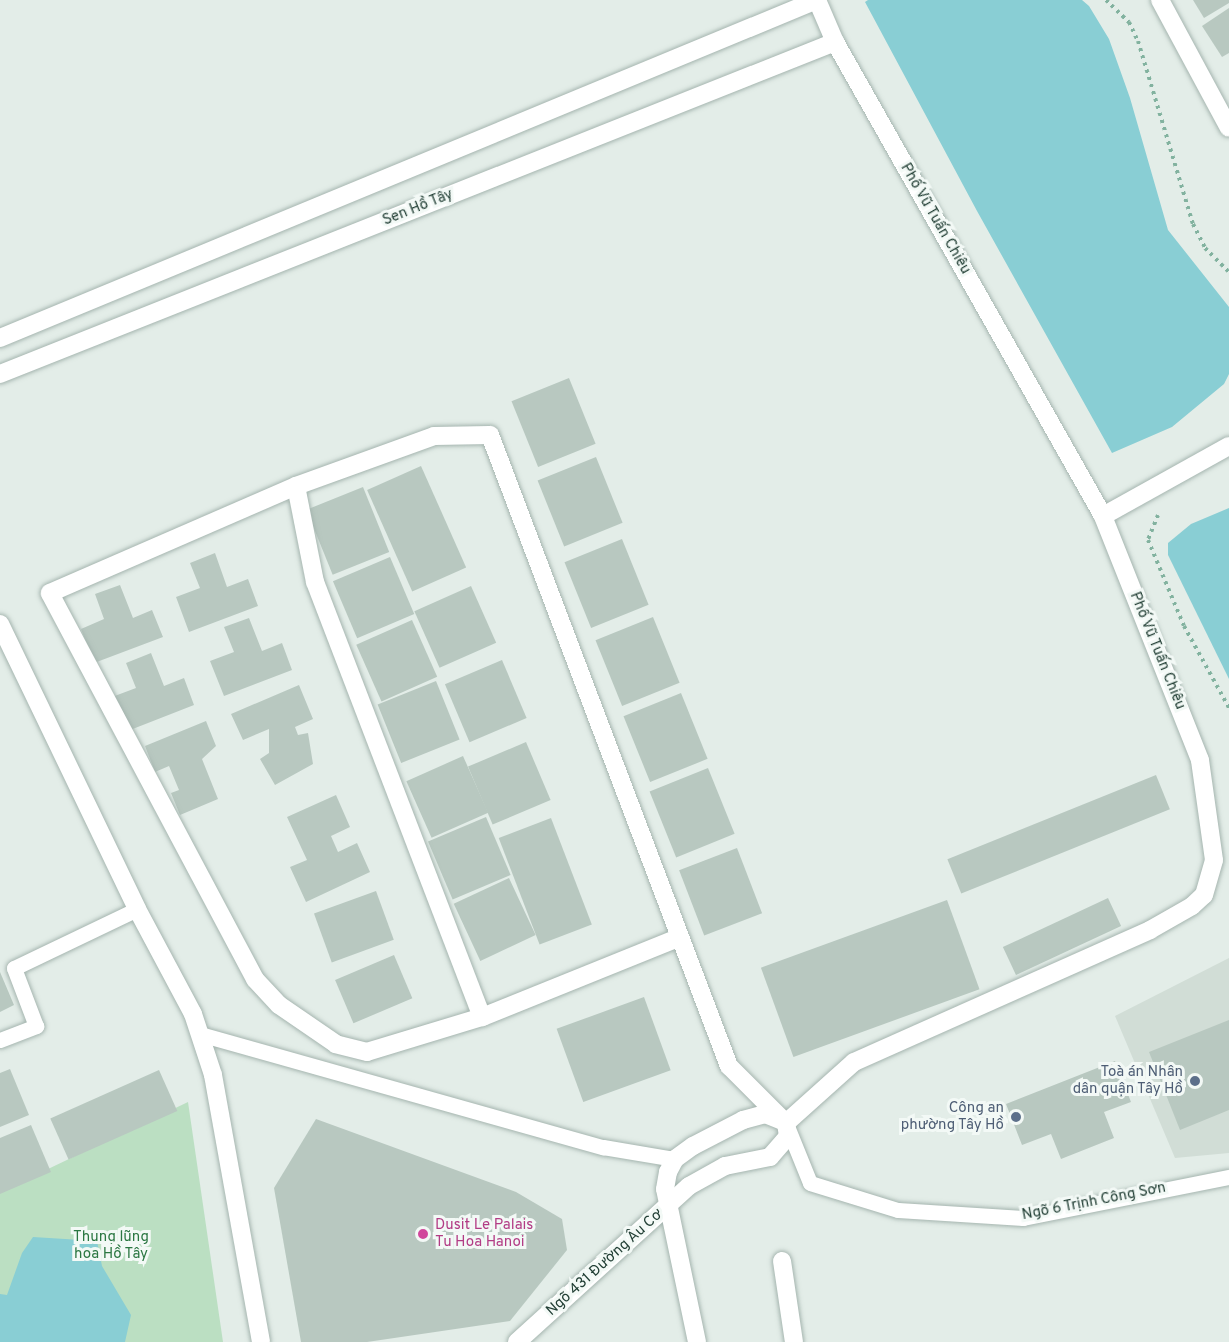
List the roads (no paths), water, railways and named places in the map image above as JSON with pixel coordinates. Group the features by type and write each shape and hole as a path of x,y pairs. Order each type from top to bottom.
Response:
{"street":[{"name":"Phố Vũ Tuấn Chiêu","path":"786,1124 854,1062 1150,930 1192,906 1204,895 1214,860 1200,760 1103,516 835,42 817,0"},
{"path":"0,338 817,0"},
{"path":"1163,1 1229,128"},
{"name":"Sen Hồ Tây","path":"0,374 835,42"},
{"path":"678,938 482,1017 367,1052 336,1044 279,1005 255,980 50,593 296,486 434,436 490,435 678,938 729,1066 786,1124 788,1136 770,1157 706,1174 669,1206 665,1189 668,1172 675,1159 742,1120 765,1114 786,1124"},
{"path":"1103,516 1229,446"},
{"path":"296,486 315,582 482,1017"},
{"path":"0,624 137,909 193,1014 213,1075 261,1342"},
{"name":"Ngõ 431 Đường Âu Cơ","path":"517,1342 669,1206 698,1342"},
{"path":"782,1261 794,1342"}],"lane":[{"path":"0,1040 36,1026 14,968 137,909"},
{"path":"200,1034 603,1147 675,1159"},
{"name":"Ngõ 6 Trịnh Công Sơn","path":"786,1124 810,1183 898,1210 1023,1218 1229,1177"}],"water":[{"path":"868,0 1082,0 1089,6 1109,39 1130,98 1168,230 1229,307 1229,374 1224,384 1172,427 1112,453 977,211 865,2"},
{"path":"1229,508 1229,679 1168,555 1168,543 1191,524"},
{"path":"33,1237 97,1241 102,1266 131,1315 125,1342 0,1342 0,1294 7,1295 22,1253"}],"place":[{"name":"Toà án Nhân dân quận Tây Hồ","path":"1195,1081"},
{"name":"Công an phường Tây Hồ","path":"1016,1117"},
{"name":"Dusit Le Palais Tu Hoa Hanoi","path":"423,1234"}],"park label":[{"name":"Thung lũng hoa Hồ Tây","path":"111,1246"}]}
